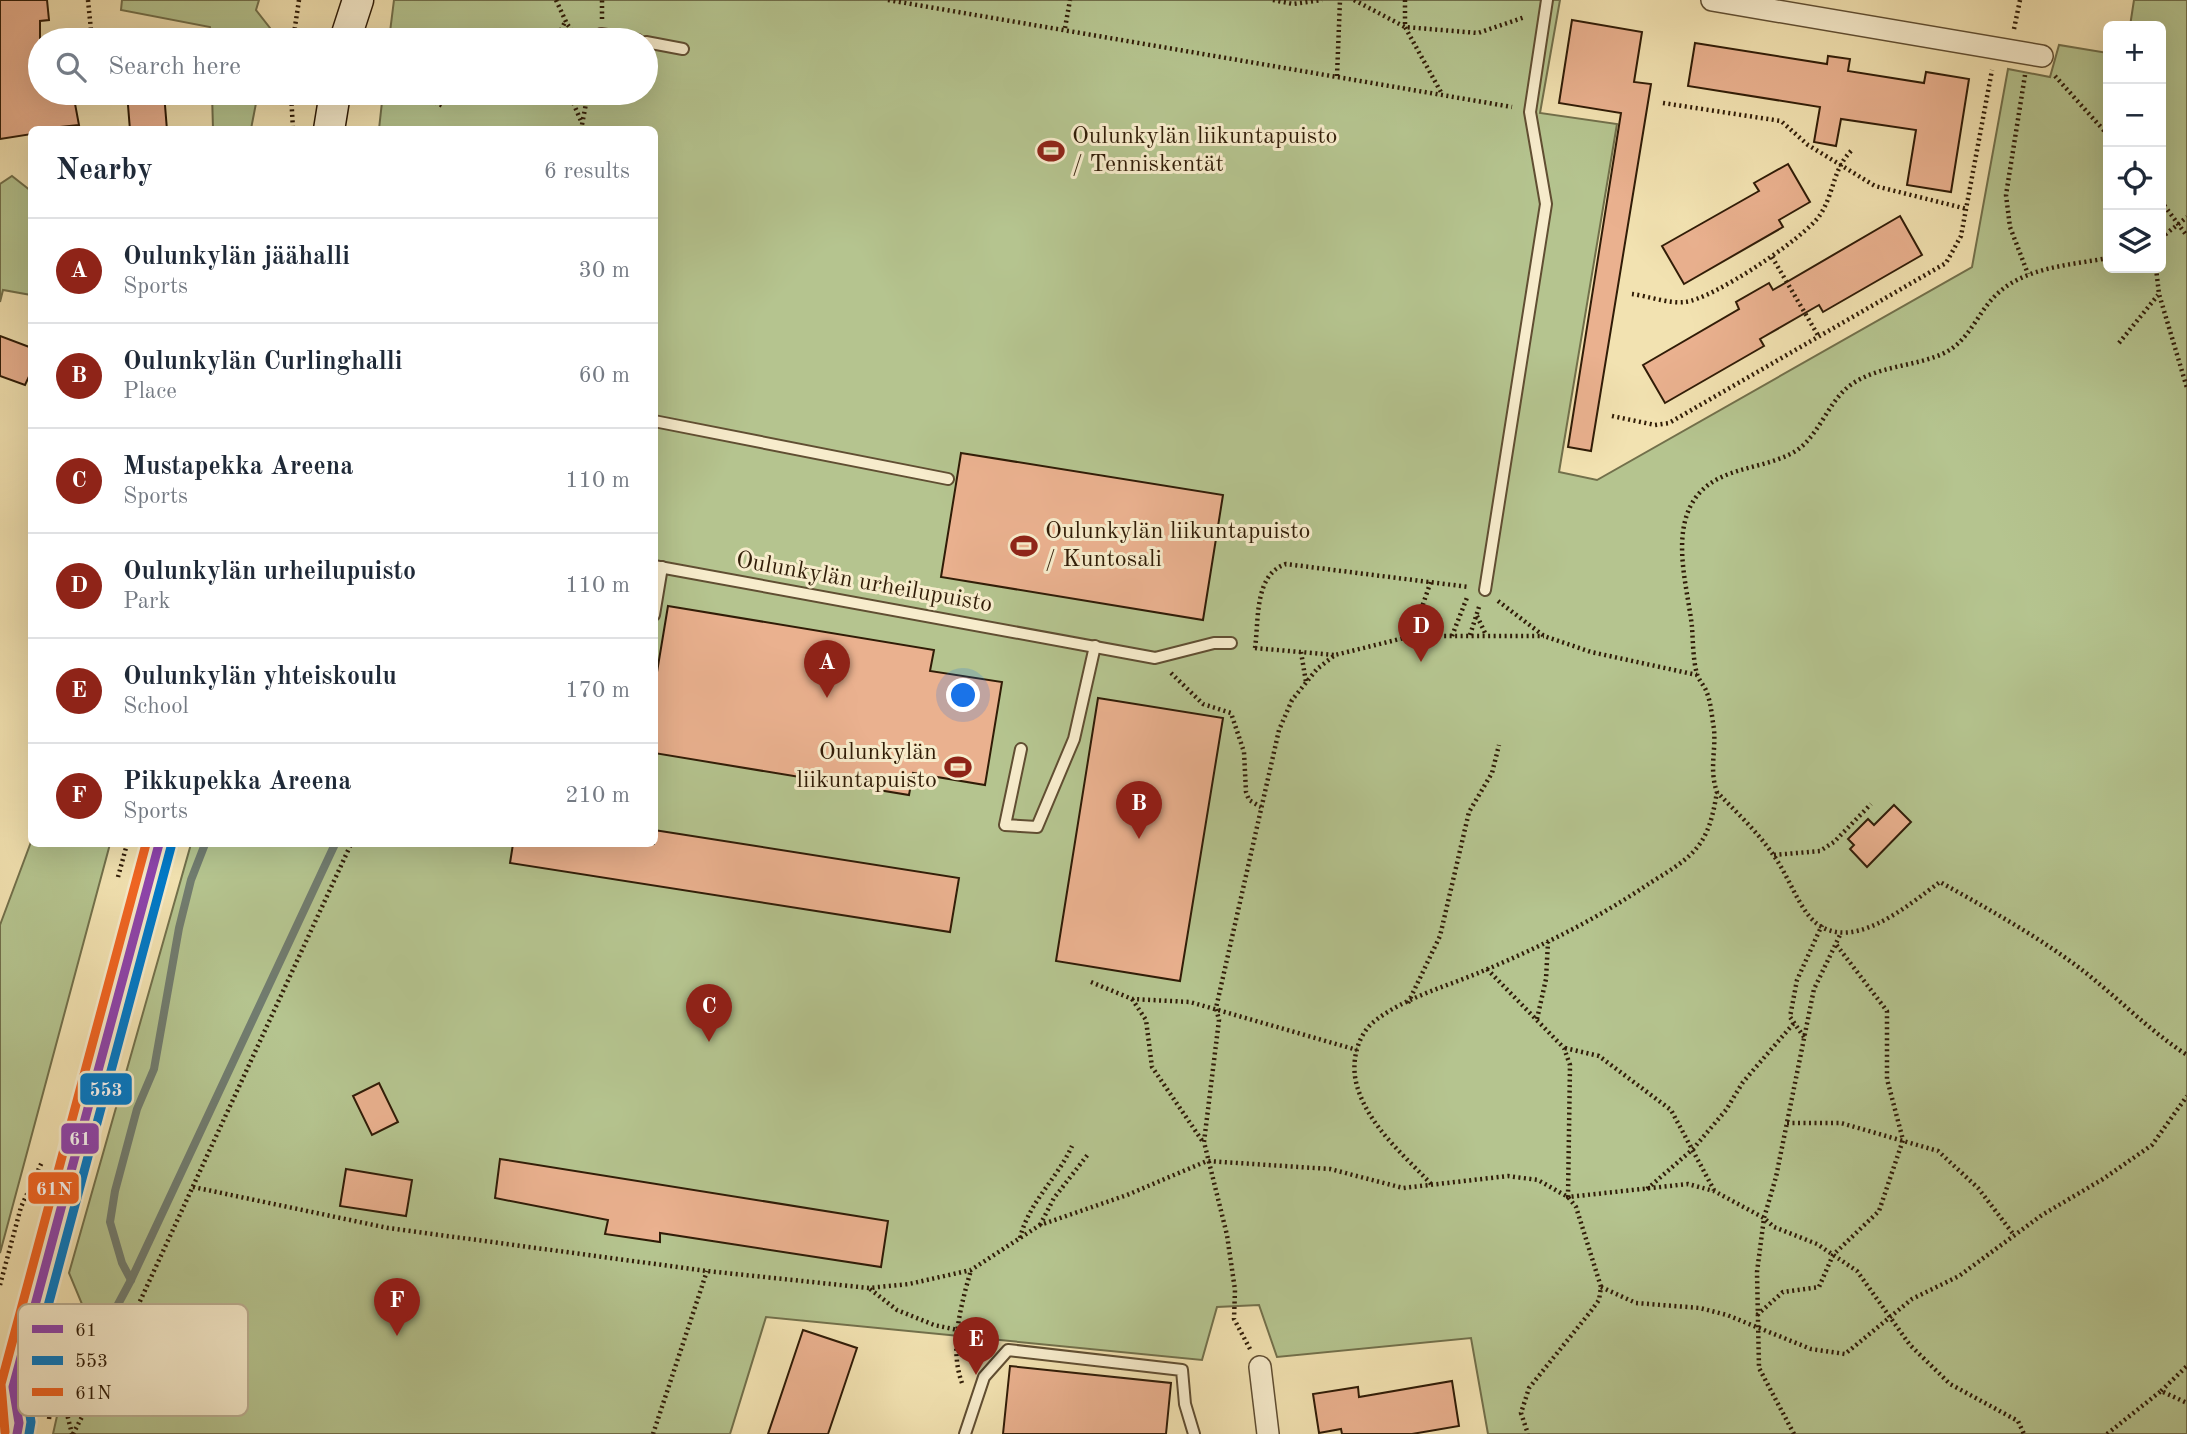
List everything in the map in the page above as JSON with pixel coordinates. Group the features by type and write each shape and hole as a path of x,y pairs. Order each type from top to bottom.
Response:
{"main road":[{"path":"342,0 343,28"},
{"path":"348,28 358,0"},
{"path":"329,126 333,105"},
{"path":"32,1304 158,847"},
{"path":"17,1434 19,1423 7,1396 18,1356"}],"street":[{"path":"1712,0 1996,48 2040,61"},
{"path":"1260,1367 1269,1434"}],"lane":[{"path":"1485,590 1546,204 1530,112 1548,0"},
{"path":"658,44 683,49"},
{"path":"658,422 948,479"},
{"name":"Oulunkylän urheilupuisto","path":"658,567 1155,657 1214,643 1231,643"},
{"path":"1021,749 1005,825 1037,827 1074,739 1095,646"},
{"path":"965,1434 984,1377 1008,1350 1182,1370 1185,1404 1194,1434"}],"path":[{"path":"89,0 91,28"},
{"path":"295,28 299,0"},
{"path":"556,0 571,28"},
{"path":"888,0 1065,28 1530,112"},
{"path":"1065,28 1070,0"},
{"path":"1273,0 1293,4 1322,0"},
{"path":"1338,76 1340,0"},
{"path":"1354,0 1405,27 1478,33 1526,17"},
{"path":"1405,0 1405,27 1442,94"},
{"path":"562,28 565,21"},
{"path":"1612,416 1655,425 1669,423 1946,262 1961,236 1996,48"},
{"path":"2040,61 2103,130"},
{"path":"2028,274 2010,227 2006,195 2040,61"},
{"path":"1663,103 1781,121 1808,145 1886,190 1967,209"},
{"path":"292,105 293,126"},
{"path":"573,105 581,126"},
{"path":"581,126 586,105"},
{"path":"1632,294 1686,302 1772,257 1810,229 1819,217 1828,201 1839,162 1853,149"},
{"path":"2166,208 2187,236"},
{"path":"2166,234 2187,217"},
{"path":"1772,257 1819,337"},
{"path":"2103,259 2028,274 1995,296 1970,331 1953,347 1926,359 1857,380 1834,401 1804,443 1794,452 1730,472 1699,493 1687,515 1682,544 1697,675 1708,694 1714,733 1711,768 1717,792 1774,855 1810,917 1841,933 1856,932 1878,924 1940,882 2008,920 2085,973 2164,1040 2187,1055"},
{"path":"2157,273 2159,294 2187,388"},
{"path":"2119,343 2159,294"},
{"path":"1255,648 1263,585 1277,566 1298,564 1485,590 1544,636"},
{"path":"1412,636 1431,581"},
{"path":"1452,636 1471,588"},
{"path":"1470,635 1485,590"},
{"path":"1476,616 1486,635"},
{"path":"1231,643 1255,648 1335,655 1412,636 1544,636 1591,652 1697,675"},
{"path":"1301,652 1306,683"},
{"path":"1260,1367 1234,1319 1235,1290 1227,1235 1204,1142 1219,1020 1216,1008 1279,730 1292,700 1335,655"},
{"path":"1155,657 1203,704 1231,713 1244,752 1246,792 1249,800 1261,807"},
{"path":"1408,1003 1440,936 1469,811 1492,773 1499,745"},
{"path":"1431,1184 1384,1134 1368,1110 1356,1082 1357,1050 1361,1038 1377,1019 1408,1003 1548,942 1610,911 1689,855 1706,833 1717,792"},
{"path":"1774,855 1820,850 1834,842 1871,804"},
{"path":"116,883 126,847"},
{"path":"139,1304 350,847"},
{"path":"1804,1038 1790,1017 1797,979 1822,925"},
{"path":"1794,1434 1759,1368 1757,1272 1764,1218 1787,1123 1814,989 1841,933"},
{"path":"1537,1020 1546,979 1548,942"},
{"path":"1757,1315 1783,1293 1819,1287 1833,1255 1879,1211 1903,1140 1887,1079 1887,1011 1835,943"},
{"path":"1487,969 1564,1048 1570,1065 1567,1197"},
{"path":"1091,982 1132,999 1190,1002 1357,1050"},
{"path":"1132,999 1146,1020 1152,1066 1204,1142"},
{"path":"1647,1189 1693,1149 1726,1110 1743,1082 1794,1023"},
{"path":"1564,1048 1599,1056 1671,1110 1714,1191"},
{"path":"1601,1287 1636,1303 1700,1308 1727,1315 1811,1349 1845,1354 1912,1299 1959,1276 2014,1235 2152,1144 2187,1096"},
{"path":"1787,1123 1841,1123 1938,1151 1978,1188 2014,1235"},
{"path":"1020,1238 1033,1204 1054,1179 1072,1146"},
{"path":"1040,1225 1058,1193 1089,1153"},
{"path":"0,1285 21,1207 43,1160"},
{"path":"193,1187 388,1228 707,1271 869,1288 909,1284 971,1270 1040,1225 1159,1183 1207,1161 1330,1169 1403,1188 1508,1176 1538,1180 1567,1197 1583,1223 1601,1287 1599,1300 1529,1388 1521,1413 1528,1434"},
{"path":"1054,1179 1058,1193"},
{"path":"1567,1197 1688,1184 1714,1191 1764,1218 1774,1227 1817,1244 1857,1271 1889,1319 1950,1384 2018,1421 2024,1434"},
{"path":"971,1270 959,1313 957,1371 973,1413"},
{"path":"653,1434 707,1271"},
{"path":"869,1288 897,1310 934,1325 958,1330"},
{"path":"2107,1434 2161,1391 2187,1366"},
{"path":"2161,1391 2187,1403"},
{"path":"48,1422 49,1416"},
{"path":"68,1416 72,1434"},
{"path":"72,1434 82,1416"}],"green space":[{"path":"122,0 259,0 256,10 270,28 210,28 121,10"},
{"path":"394,0 1560,0 1540,113 1617,124 1559,472 1597,480 1972,267 2008,69 2050,77 2059,45 2103,52 2103,273 2166,273 2166,21 2131,21 2134,0 2187,0 2187,1434 1488,1434 1471,1338 1277,1357 1259,1305 1217,1307 1202,1360 766,1317 730,1434 53,1434 57,1416 248,1416 248,1304 82,1304 69,1273 190,847 658,847 658,126 379,126 382,105 658,105 658,28 390,28"},
{"path":"212,105 256,105 252,126 213,126"},
{"path":"12,176 28,189 28,294 3,290 0,302 0,184"},
{"path":"29,847 109,847 0,1253 0,925"}],"building":[{"path":"0,0 47,0 49,20 40,21 40,28 28,28 28,105 75,105 79,125 28,126 28,135 0,139"},
{"path":"1572,20 1642,32 1634,82 1651,84 1591,451 1568,447 1621,113 1559,103"},
{"path":"1695,43 1827,64 1828,56 1850,59 1848,71 1924,83 1926,72 1969,79 1951,192 1907,185 1916,130 1841,119 1836,146 1814,142 1820,107 1688,86"},
{"path":"128,105 165,105 167,126 130,126"},
{"path":"1788,164 1810,202 1779,220 1783,227 1684,284 1662,246 1759,191 1754,183"},
{"path":"1900,216 1922,255 1823,312 1819,305 1760,339 1764,346 1665,403 1643,365 1739,309 1736,302 1769,283 1773,290"},
{"path":"0,336 28,346 28,379 25,385 0,376"},
{"path":"961,453 1223,495 1203,620 941,577"},
{"path":"668,606 934,650 930,671 1002,682 985,785 913,773 909,795 658,754 658,666"},
{"path":"1098,698 1223,718 1180,981 1056,961"},
{"path":"1894,805 1911,822 1867,867 1850,849 1854,845 1848,839 1868,819 1874,825"},
{"path":"658,831 959,878 950,932 510,863 513,847 658,847"},
{"path":"379,1083 398,1122 372,1135 353,1096"},
{"path":"500,1159 888,1221 881,1267 660,1233 660,1242 605,1234 608,1220 495,1198"},
{"path":"346,1169 412,1180 406,1216 340,1206"},
{"path":"803,1330 857,1348 828,1434 768,1434"},
{"path":"1010,1366 1171,1383 1166,1434 1003,1434"},
{"path":"1452,1381 1459,1426 1412,1434 1342,1434 1341,1429 1319,1433 1313,1394 1358,1387 1359,1397"}],"waterway":[{"path":"131,1280 122,1263 110,1222 115,1191 137,1109 154,1069 179,928 191,880 204,847"},
{"path":"118,1304 334,847"}],"transit line":[{"name":"61N","path":"22,1304 145,847"},
{"name":"61","path":"35,1304 158,847"},
{"name":"553","path":"49,1304 171,847"},
{"name":"61N","path":"5,1432 1,1384 18,1321"},
{"name":"61","path":"17,1434 19,1423 13,1387 18,1368"},
{"name":"553","path":"29,1434 30,1416"}],"place":[{"name":"Oulunkylän liikuntapuisto / Tenniskentät","path":"1051,151"},
{"name":"Oulunkylän liikuntapuisto / Kuntosali","path":"1024,546"},
{"name":"Oulunkylän urheilupuisto","path":"1421,662"},
{"name":"Oulunkylän jäähalli","path":"827,698"},
{"name":"Oulunkylän liikuntapuisto","path":"958,767"},
{"name":"Oulunkylän Curlinghalli","path":"1139,839"},
{"name":"Mustapekka Areena","path":"709,1042"},
{"name":"Pikkupekka Areena","path":"397,1336"},
{"name":"Oulunkylän yhteiskoulu","path":"976,1375"}]}
